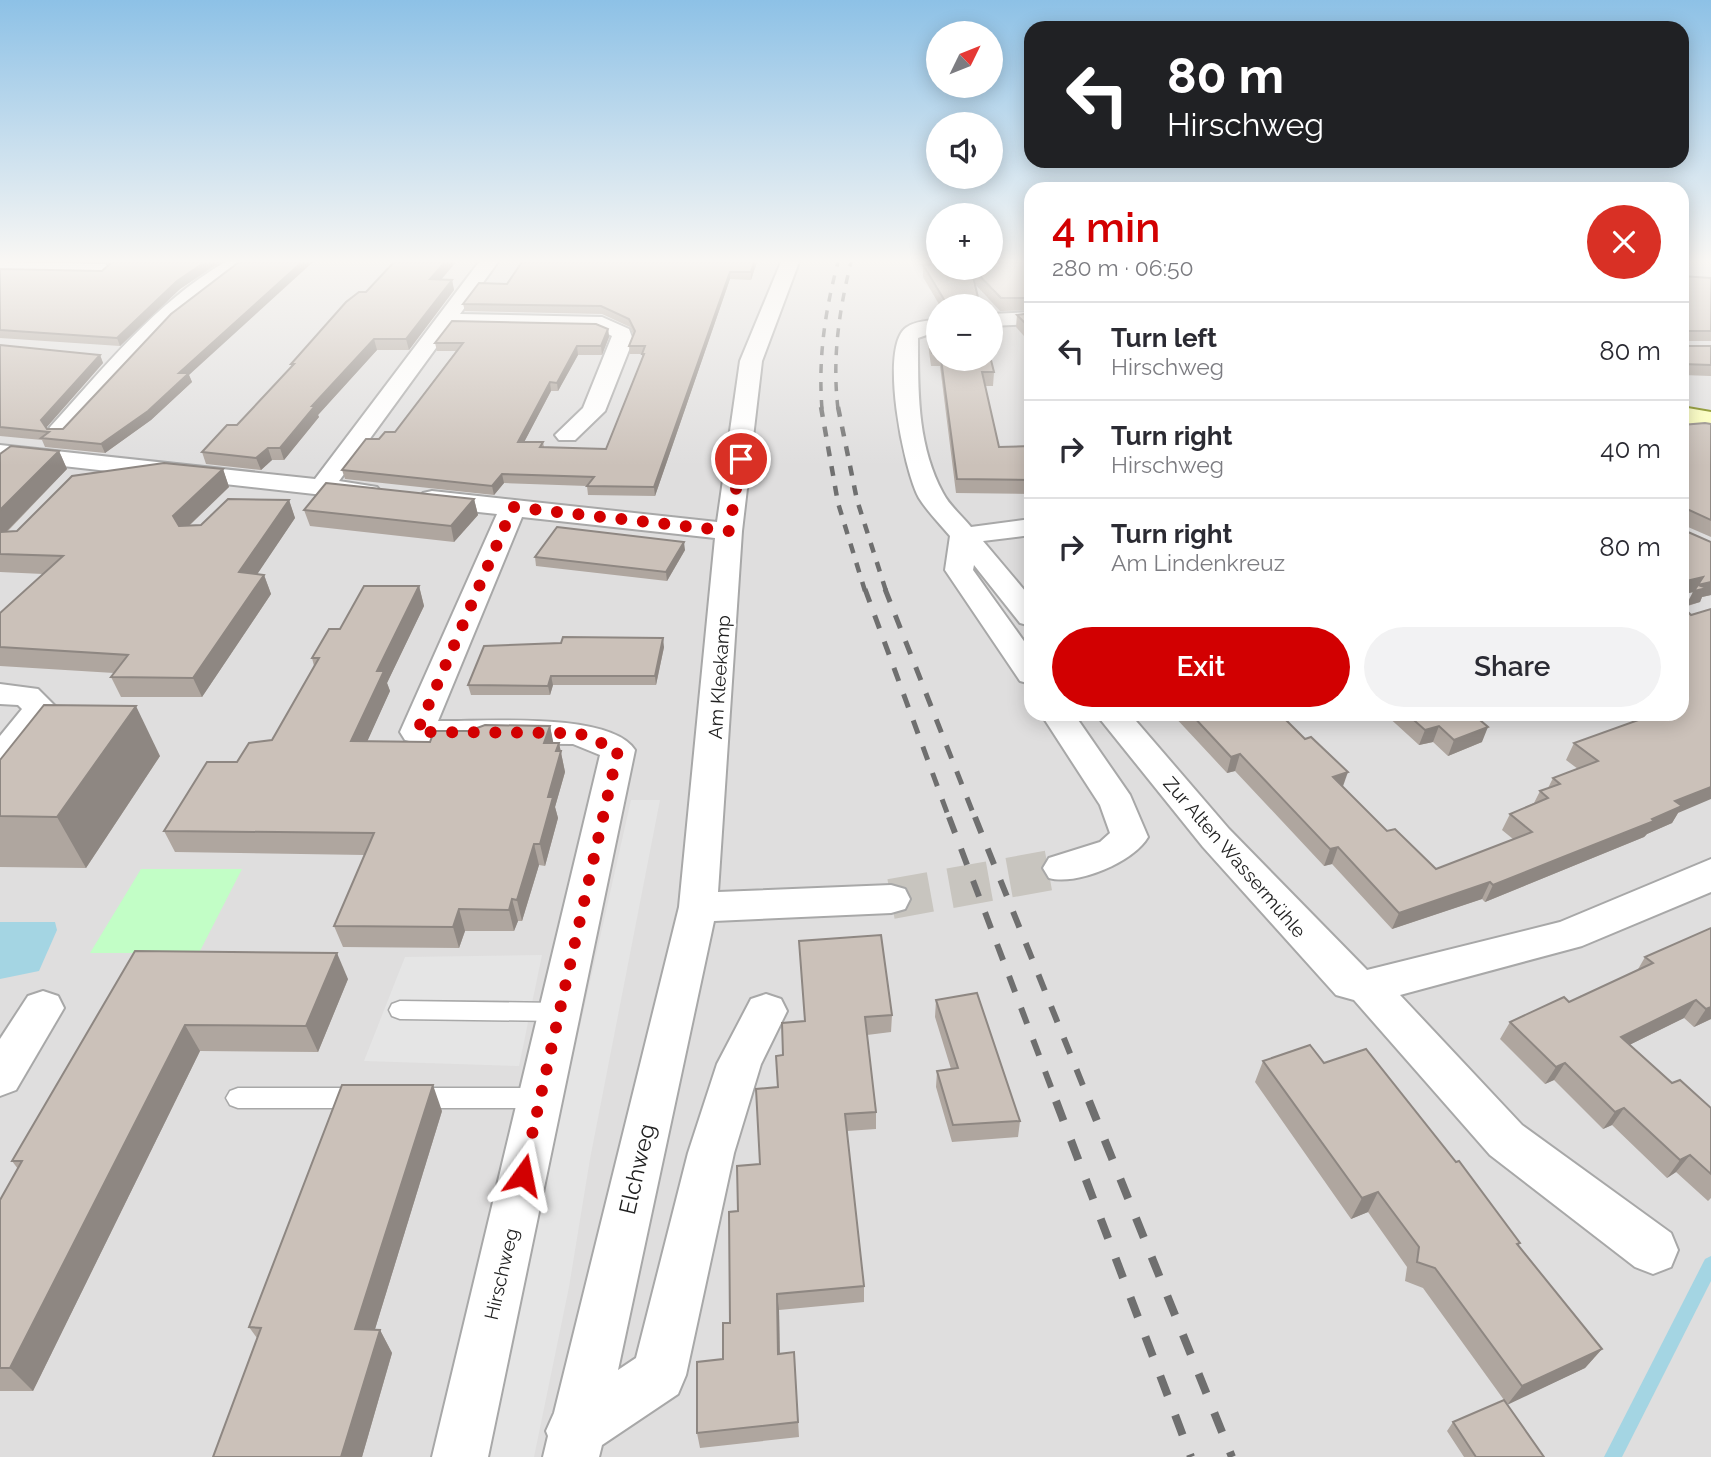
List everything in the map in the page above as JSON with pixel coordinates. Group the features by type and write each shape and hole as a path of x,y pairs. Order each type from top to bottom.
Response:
{"main road":[{"path":"1689,416 1711,420"}],"street":[{"path":"60,431 152,330"},
{"path":"322,486 437,330"},
{"path":"567,435 593,411 623,340 622,333 616,330"},
{"name":"Am Kleekamp","path":"698,907 729,531 741,459 751,361 763,330"},
{"path":"915,330 908,337 906,408 915,452 931,496 1024,609"},
{"path":"103,355 128,355"},
{"path":"0,452 91,464 322,486 729,531"},
{"path":"72,484 91,464"},
{"path":"235,499 255,480"},
{"name":"Hirschweg","path":"460,1457 618,750 578,733 417,732 513,507"},
{"path":"963,536 1024,528"},
{"path":"963,536 960,570 1024,664"},
{"path":"0,694 27,696 41,708 0,758"},
{"path":"1062,721 1117,804 1130,837 1114,851 1062,868"},
{"name":"Zur Alten Wassermühle","path":"1118,721 1216,838 1337,971 1351,983 1367,987 1506,1140 1653,1250"},
{"path":"1367,987 1568,936 1700,881 1711,873"},
{"path":"698,907 891,898"},
{"name":"Elchweg","path":"573,1444 698,907"},
{"path":"0,1077 43,1008"},
{"name":"Elchweg","path":"573,1444 659,1375 711,1153 739,1065 766,1011"}],"lane":[{"path":"400,1010 559,1012"},
{"path":"238,1098 540,1098"}],"shaded area":[{"path":"0,330 926,330 926,371 1003,371 1003,330 1024,330 1024,721 1689,721 1689,330 1711,330 1711,1457 0,1457"},
{"path":"631,800 660,800 590,1159 569,1287 534,1457 483,1457"},
{"path":"542,955 519,1066 364,1061 405,957"}],"green space":[{"path":"141,869 242,869 199,953 90,953"}],"water":[{"path":"0,922 55,922 57,930 39,971 0,979"}],"building":[{"path":"0,330 125,330 117,338"},
{"path":"156,330 227,330 179,373 189,373 148,411 101,444 41,438 49,432 0,427 0,345 100,355 41,420 47,429 63,429"},
{"path":"321,330 413,330 406,339 374,339 312,406 315,406 280,448 268,448 256,458 202,452 227,425 237,425 294,364 291,364"},
{"path":"445,330 608,330 601,346 577,346 557,383 550,382 518,442 543,442 540,447 606,449 644,354 645,346 629,346 635,331 710,330 654,487 587,486 594,477 502,474 492,486 342,470 366,439 379,439 385,432 395,432 463,343 435,343"},
{"path":"1689,346 1711,346 1711,365 1689,364"},
{"path":"943,371 994,371 982,372 999,447 1024,446 1024,480 957,479"},
{"path":"1689,424 1711,424 1711,520 1689,510"},
{"path":"11,446 59,451 0,510 0,454"},
{"path":"164,463 223,469 173,516 179,526 201,525 228,499 289,500 239,572 264,575 193,678 111,677 128,655 0,647 0,613 63,556 0,554 0,532 17,531 72,476"},
{"path":"326,483 474,499 451,526 304,510"},
{"path":"557,527 684,542 666,572 535,557"},
{"path":"1689,532 1711,542 1711,582 1698,585 1707,588 1694,591 1703,577 1689,580"},
{"path":"364,586 419,586 377,671 384,671 351,741 430,742 434,731 469,731 485,725 550,726 544,743 559,743 556,751 561,751 548,797 553,797 540,844 534,844 517,900 512,899 509,910 459,909 453,927 334,926 374,833 164,831 207,762 237,762 249,743 272,740 319,658 312,658 329,629 340,629"},
{"path":"1711,609 1711,787 1675,801 1682,806 1652,819 1654,821 1493,885 1490,882 1399,913 1338,847 1330,849 1240,754 1231,757 1198,721 1287,721 1305,739 1311,737 1348,772 1333,777 1387,831 1395,829 1436,869 1532,832 1510,814 1548,798 1540,791 1560,784 1553,778 1598,761 1574,743 1635,721 1689,721 1689,613 1691,615"},
{"path":"563,637 663,638 655,676 551,676 548,686 468,685 484,646 561,643"},
{"path":"44,705 136,706 57,817 0,816 0,760"},
{"path":"1415,721 1481,721 1488,727 1454,740 1439,726 1425,730"},
{"path":"1711,928 1711,1007 1706,1009 1696,1000 1621,1037 1672,1083 1680,1080 1711,1108 1711,1174 1690,1155 1680,1160 1624,1108 1615,1112 1565,1063 1556,1067 1510,1022 1564,997 1569,1002 1653,963 1645,957"},
{"path":"881,935 892,1015 865,1017 876,1112 845,1114 864,1286 777,1294 778,1354 794,1352 798,1422 697,1433 697,1362 723,1359 723,1323 730,1323 729,1212 738,1211 737,1166 760,1164 756,1089 778,1087 776,1056 783,1055 782,1023 805,1021 799,941"},
{"path":"135,951 337,953 306,1026 185,1025 10,1368 0,1368 0,1200 22,1161 12,1161"},
{"path":"977,993 1020,1121 953,1125 937,1071 958,1068 936,1000"},
{"path":"1310,1045 1324,1063 1366,1049 1456,1162 1459,1161 1520,1243 1517,1244 1602,1349 1522,1386 1435,1268 1417,1262 1419,1247 1378,1192 1362,1198 1263,1061"},
{"path":"342,1085 433,1085 355,1329 380,1330 341,1457 213,1457 261,1328 249,1327"},
{"path":"1504,1400 1544,1457 1476,1457 1453,1422"}],"waterway":[{"path":"1613,1457 1711,1264"}],"tunnel":[{"path":"891,899 1062,868"}],"railway":[{"path":"822,409 821,371 825,330"},
{"path":"838,409 836,371 839,330"},
{"path":"821,407 838,503 865,591"},
{"path":"838,407 857,500 886,591"},
{"path":"865,589 949,818"},
{"path":"885,589 975,818"},
{"path":"949,817 1057,1103"},
{"path":"975,817 1090,1103"},
{"path":"1056,1101 1191,1457"},
{"path":"1089,1101 1232,1457"}],"route":[{"path":"523,1175 618,750 578,733 417,732 513,507 729,531 741,459"}]}
